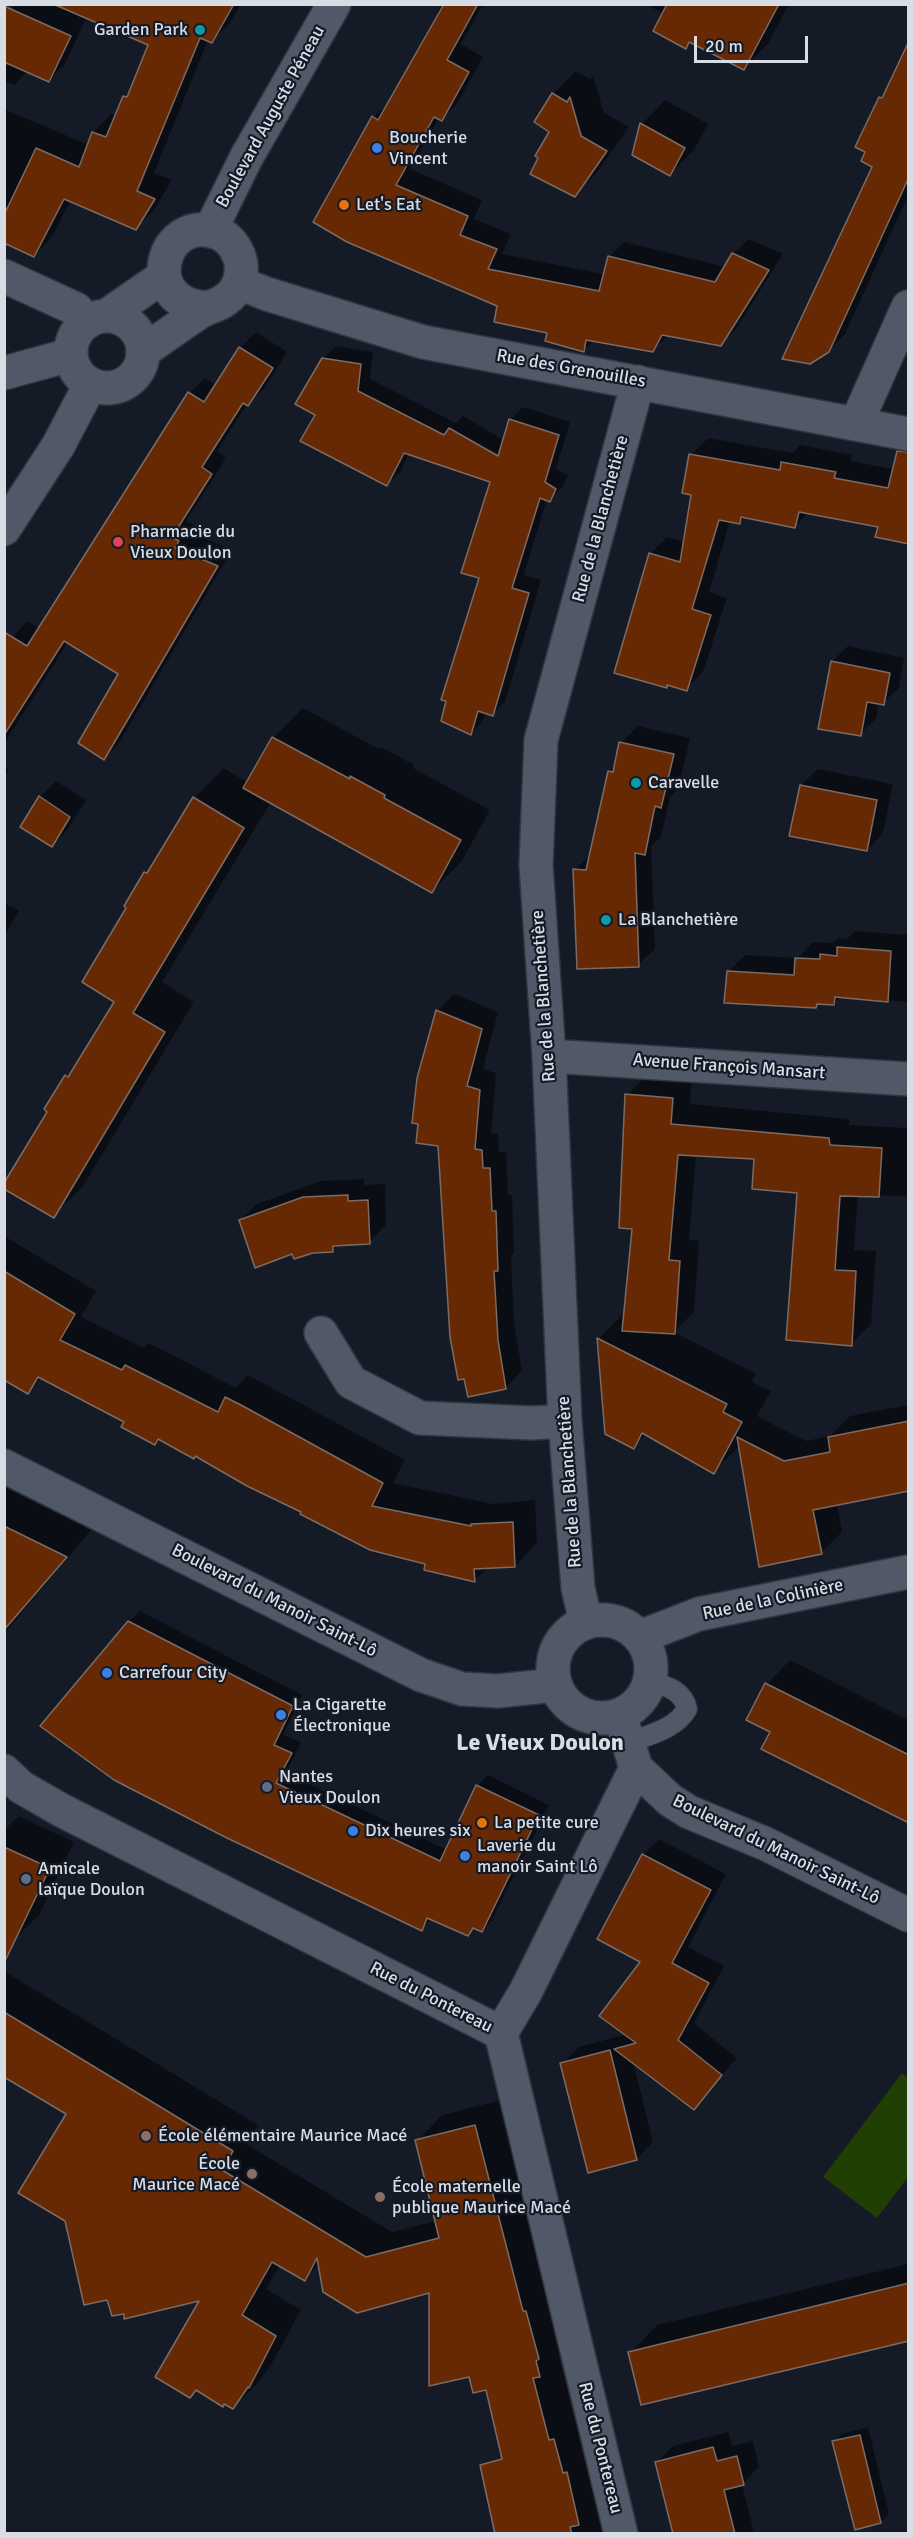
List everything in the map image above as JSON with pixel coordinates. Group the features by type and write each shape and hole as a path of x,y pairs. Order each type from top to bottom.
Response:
{"street":[{"name":"Boulevard Auguste Péneau","path":"210,231 246,158 334,4"},
{"name":"Boulevard Auguste Péneau","path":"164,276 167,252 175,241 197,230 210,231 220,234 237,250 241,261 239,283"},
{"path":"4,276 97,319 127,322 141,340 144,351 142,363 127,383 115,388 102,388 90,385 80,378 73,368 70,356 74,337 97,319 164,276 175,297 195,307 206,308"},
{"path":"144,351 206,308 226,300 239,283"},
{"name":"Rue des Grenouilles","path":"239,283 267,294 423,342 909,434"},
{"path":"856,424 909,307"},
{"path":"4,372 70,356"},
{"name":"Rue de la Blanchetière","path":"586,1622 578,1588 565,1421 549,1056 536,865 541,740 638,382"},
{"path":"4,529 58,446 90,385"},
{"name":"Avenue François Mansart","path":"549,1056 909,1079"},
{"path":"321,1333 351,1382 420,1418 565,1421"},
{"name":"Boulevard du Manoir Saint-Lô","path":"4,1466 421,1675 462,1689 498,1691 555,1685"},
{"name":"Rue de la Colinière","path":"640,1637 699,1614 909,1572"},
{"path":"501,2033 526,1991 628,1742 636,1705 650,1681 651,1662 640,1637 619,1622 602,1619 586,1622 569,1632 557,1648 552,1666 555,1685 563,1699 581,1713 596,1718 628,1742"},
{"name":"Boulevard du Manoir Saint-Lô","path":"628,1742 670,1800 689,1812 766,1844 909,1915"},
{"name":"Rue du Pontereau","path":"4,1771 21,1787 61,1810 501,2033 621,2534"}],"lane":[{"path":"628,1742 677,1721 687,1709 685,1701 678,1693 669,1687 650,1681"}],"green space":[{"path":"902,2073 908,2078 908,2177 877,2218 823,2177"}],"building":[{"path":"53,4 234,4 212,43 200,38 137,191 155,199 136,230 64,199 34,257 4,243 4,215 36,148 79,167 92,132 106,137 123,96 127,97 148,45"},
{"path":"444,4 478,4 447,60 469,72 442,121 434,117 396,185 468,216 460,235 497,249 488,269 599,291 608,256 715,282 732,253 769,270 721,346 662,335 653,352 586,340 584,352 545,341 547,333 494,322 497,306 347,242 313,222 372,116 378,120"},
{"path":"667,4 779,4 744,70 689,42 686,49 653,31"},
{"path":"4,6 71,36 49,82 4,62"},
{"path":"909,41 909,177 829,352 810,364 782,359 872,167 861,161 865,152 855,147 879,97 882,98"},
{"path":"552,93 567,102 570,97 581,136 607,151 575,197 530,174 538,158 535,156 549,132 534,122"},
{"path":"640,123 685,148 670,176 632,155"},
{"path":"239,347 273,368 248,406 243,403 202,467 212,474 172,537 179,541 175,548 218,566 104,760 78,743 118,674 64,641 4,735 4,632 27,646 188,392 204,402"},
{"path":"322,358 361,364 358,391 444,435 449,428 498,456 509,419 559,435 545,482 556,489 550,502 540,498 512,588 529,593 493,716 478,711 471,735 441,721 446,701 441,700 479,578 461,573 490,482 404,453 387,486 300,441 315,415 295,404"},
{"path":"897,451 909,452 909,544 875,537 878,527 799,512 795,528 741,517 740,524 719,520 692,609 711,615 687,691 667,685 667,688 614,673 649,553 680,562 691,495 682,493 689,454 780,470 781,462 836,472 834,478 888,488"},
{"path":"831,661 890,673 884,705 867,702 861,736 818,729"},
{"path":"272,737 385,795 384,798 461,840 432,893 243,788"},
{"path":"619,742 674,754 661,808 655,806 645,855 635,853 639,967 577,969 573,869 586,870 608,771 613,772"},
{"path":"800,785 877,800 867,851 789,836"},
{"path":"39,796 70,817 52,847 20,827"},
{"path":"193,797 244,828 133,1013 165,1032 54,1218 4,1189 4,1183 47,1112 44,1109 65,1075 68,1077 114,1002 82,982 126,908 124,906 144,872 147,873"},
{"path":"837,947 891,951 888,1002 835,997 834,1005 817,1004 816,1008 724,1003 727,971 794,975 795,958 820,959 820,954 837,956"},
{"path":"436,1010 482,1029 467,1086 480,1090 475,1149 482,1150 483,1168 490,1168 492,1211 496,1211 498,1271 494,1271 498,1340 506,1389 468,1397 464,1379 458,1380 450,1337 438,1146 416,1143 418,1124 412,1123 417,1078"},
{"path":"625,1094 673,1098 671,1124 829,1138 830,1145 882,1148 879,1197 840,1196 835,1270 856,1271 852,1346 786,1340 797,1193 752,1189 754,1159 678,1155 669,1260 680,1261 675,1334 622,1331 632,1229 619,1228"},
{"path":"348,1195 348,1201 368,1200 370,1244 333,1246 333,1252 313,1253 294,1259 292,1254 255,1268 239,1220 303,1197"},
{"path":"4,1271 75,1314 60,1340 122,1370 125,1365 218,1412 225,1397 241,1405 383,1483 372,1506 471,1526 471,1524 513,1522 515,1567 474,1569 475,1582 424,1570 425,1564 370,1550 300,1514 301,1512 247,1486 195,1456 194,1459 158,1439 155,1445 121,1427 124,1422 38,1377 28,1394 4,1380"},
{"path":"597,1338 727,1404 723,1412 742,1422 714,1474 642,1433 634,1449 605,1434"},
{"path":"909,1421 909,1491 813,1510 822,1554 759,1567 737,1437 784,1461 830,1452 828,1437"},
{"path":"4,1526 67,1557 4,1630"},
{"path":"128,1621 293,1706 274,1745 292,1753 276,1783 440,1861 476,1785 539,1815 482,1932 473,1928 468,1936 427,1918 422,1931 225,1837 114,1780 40,1726"},
{"path":"765,1683 909,1755 909,1823 761,1749 770,1732 746,1720"},
{"path":"4,1847 50,1868 4,1963"},
{"path":"642,1854 711,1890 672,1963 709,1983 678,2040 722,2075 694,2110 614,2049 636,2043 599,2016 640,1962 597,1939"},
{"path":"4,2012 233,2151 222,2170 366,2257 439,2238 415,2140 475,2125 523,2311 526,2311 539,2359 536,2361 540,2377 533,2378 549,2440 554,2439 563,2473 567,2472 579,2525 570,2527 572,2534 495,2534 480,2465 502,2459 486,2390 473,2393 469,2377 429,2386 429,2293 357,2313 323,2292 317,2258 305,2281 272,2262 242,2315 276,2336 249,2388 233,2409 224,2404 223,2407 196,2390 190,2398 155,2377 199,2301 124,2319 124,2314 112,2316 107,2300 84,2305 65,2221 18,2193 66,2114 4,2077"},
{"path":"610,2050 637,2160 588,2173 560,2063"},
{"path":"909,2283 909,2341 641,2405 628,2352"},
{"path":"860,2435 881,2523 855,2530 832,2441"},
{"path":"713,2447 717,2461 737,2456 744,2485 724,2490 735,2534 673,2534 655,2462"}],"place":[{"name":"Garden Park","path":"200,30"},
{"name":"Boucherie Vincent","path":"377,148"},
{"name":"Let's Eat","path":"344,205"},
{"name":"Pharmacie du Vieux Doulon","path":"118,542"},
{"name":"Caravelle","path":"636,783"},
{"name":"La Blanchetière","path":"606,920"},
{"name":"Carrefour City","path":"107,1673"},
{"name":"La Cigarette Électronique","path":"281,1715"},
{"name":"Nantes Vieux Doulon","path":"267,1787"},
{"name":"La petite cure","path":"482,1823"},
{"name":"Dix heures six","path":"353,1831"},
{"name":"Laverie du manoir Saint Lô","path":"465,1856"},
{"name":"Amicale laïque Doulon","path":"26,1879"},
{"name":"École élémentaire Maurice Macé","path":"146,2136"},
{"name":"École Maurice Macé","path":"252,2174"},
{"name":"École maternelle publique Maurice Macé","path":"380,2197"}],"district":[{"name":"Le Vieux Doulon","path":"540,1744"}]}
